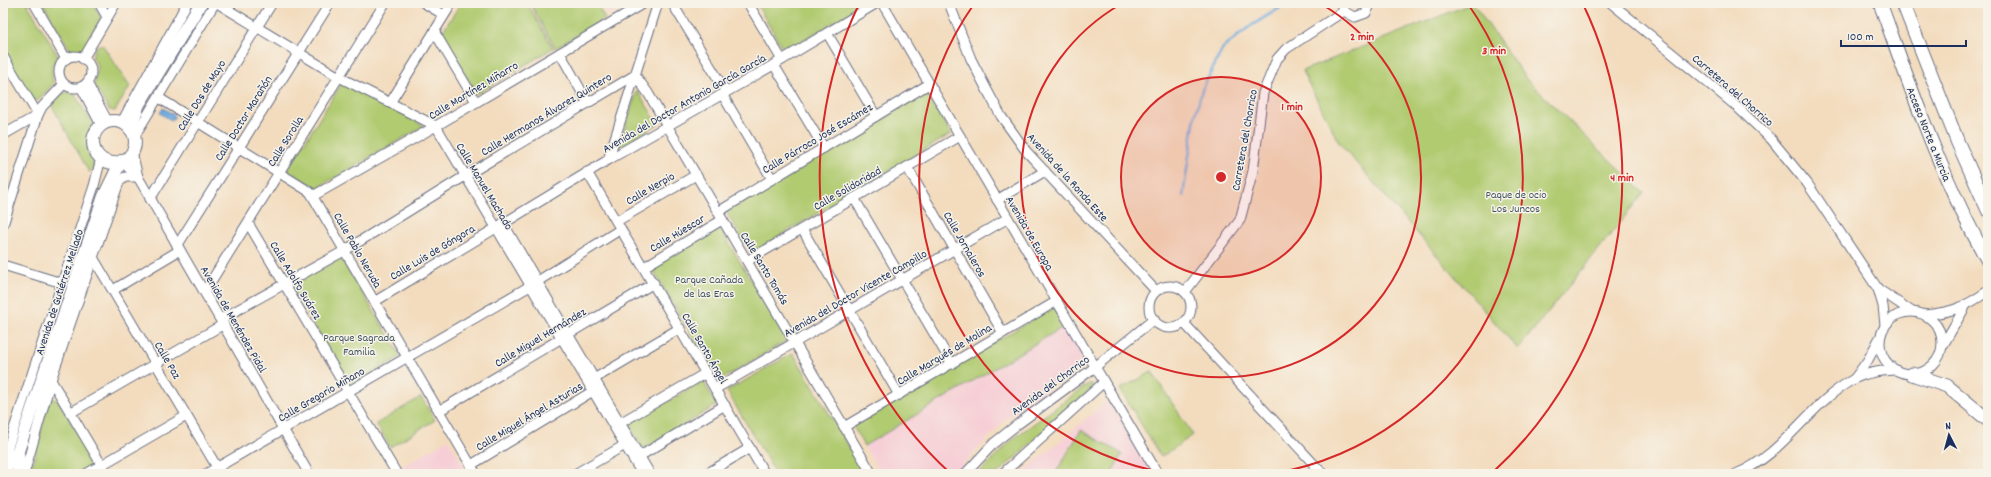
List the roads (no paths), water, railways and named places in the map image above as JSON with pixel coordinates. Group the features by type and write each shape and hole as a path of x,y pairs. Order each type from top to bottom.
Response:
{"highway":[{"name":"Acceso Norte a Murcia","path":"1880,3 1924,122 1951,188 1988,261"},
{"name":"Acceso Norte a Murcia","path":"1903,3 1958,143 1988,210"},
{"path":"1912,374 1947,386 1988,420"}],"main road":[{"path":"139,104 113,122 96,131 93,146 101,158 111,162 121,161 132,152 134,144 132,133 139,104 201,3"},
{"path":"113,122 132,133"},
{"name":"Avenida de Gutiérrez Mellado","path":"101,158 105,173 104,196"},
{"name":"Avenida de Gutiérrez Mellado","path":"3,473 18,451 104,196 121,161"},
{"name":"Avenida de Gutiérrez Mellado","path":"18,451 20,474"}],"street":[{"path":"34,3 66,59"},
{"path":"99,3 108,17"},
{"path":"83,58 116,3"},
{"path":"84,85 113,122 187,3"},
{"path":"132,133 159,98 216,3 339,77 436,126"},
{"name":"Calle Dos de Mayo","path":"150,199 258,28 272,3"},
{"name":"Calle Doctor Marañón","path":"179,248 239,148 330,3"},
{"name":"Calle Sorolla","path":"205,291 385,3"},
{"path":"424,3 444,15"},
{"path":"390,103 452,3"},
{"name":"Calle Martínez Miñarro","path":"312,196 436,126 644,3"},
{"path":"608,160 658,3"},
{"path":"672,3 772,180"},
{"path":"748,3 778,63 824,148"},
{"name":"Avenida del Doctor Antonio García García","path":"499,225 587,172 778,63 877,3"},
{"name":"Avenida de Europa","path":"882,3 1158,474"},
{"name":"Avenida de la Ronda Este","path":"949,3 971,59 1002,116 1026,151 1156,291"},
{"path":"1343,7 1351,16 1360,17 1368,11 1371,3"},
{"name":"Carretera del Chorrico","path":"1612,3 1736,106 1771,139 1807,183 1878,289 1883,306 1885,325"},
{"name":"Carretera del Chorrico","path":"1185,292 1240,220 1253,171 1264,93 1277,59 1286,49 1343,7"},
{"path":"434,32 476,102"},
{"path":"827,33 876,116"},
{"path":"560,53 588,103"},
{"path":"74,56 83,58 86,61 90,70 84,85 72,88 61,81 59,71 60,66 66,59 74,56"},
{"path":"4,60 38,115"},
{"name":"Calle Hermanos Álvarez Quintero","path":"70,413 156,363 284,283 344,251 465,176 635,75"},
{"name":"Calle Santo Tomás","path":"635,75 667,126 872,474"},
{"path":"3,225 38,115 42,107 64,84"},
{"name":"Calle Párroco José Escámez","path":"718,212 929,84"},
{"name":"Calle Pablo Neruda","path":"159,98 310,192 476,474"},
{"path":"3,135 38,115"},
{"name":"Calle Manuel Machado","path":"436,126 465,176 499,225 595,386 628,444 642,474"},
{"name":"Calle Solidaridad","path":"747,261 960,136"},
{"name":"Avenida de Menéndez Pidal","path":"132,152 138,177 150,199 205,291 309,474"},
{"name":"Avenida de Gutiérrez Mellado","path":"3,462 94,186 101,158"},
{"name":"Avenida de Menéndez Pidal","path":"121,161 138,177"},
{"name":"Calle Jornaleros","path":"906,167 1003,333"},
{"path":"997,200 1045,171"},
{"name":"Calle Santo Ángel","path":"587,172 766,474"},
{"name":"Calle Nerpio","path":"534,283 696,175"},
{"name":"Avenida de Gutiérrez Mellado","path":"24,474 51,380 119,182 125,177 138,177"},
{"path":"854,198 952,364"},
{"name":"Avenida del Doctor Vicente Campillo","path":"715,389 1008,218"},
{"name":"Calle Húescar","path":"644,267 722,220"},
{"name":"Calle Adolfo Suárez","path":"248,223 397,474"},
{"name":"Calle Luis de Góngora","path":"374,302 499,225"},
{"path":"802,229 900,394"},
{"path":"112,290 179,248"},
{"name":"Calle Paz","path":"94,258 219,471"},
{"path":"3,265 62,283"},
{"name":"Calle Gregorio Miñano","path":"206,474 219,471 283,429 534,283"},
{"name":"Calle Miguel Hernández","path":"439,412 654,283"},
{"path":"1174,286 1185,292 1191,304 1188,318 1184,323 1171,328 1158,324 1149,308 1152,296 1156,291 1162,288 1174,286"},
{"name":"Carretera del Chorrico","path":"1878,289 1911,312"},
{"path":"1736,474 1764,458 1822,404 1855,378 1868,360 1885,325 1892,318 1901,313 1911,312 1925,315 1944,313 1968,305 1988,291"},
{"name":"Calle Marqués de Molina","path":"844,427 1057,301"},
{"path":"1855,378 1873,372 1896,370 1912,374 1922,372 1932,366 1968,305"},
{"path":"1925,315 1933,321 1939,329 1942,338 1942,348"},
{"name":"Avenida del Chorrico","path":"965,474 994,444 1018,424 1095,367 1154,319"},
{"path":"1184,323 1320,471 1309,474"},
{"name":"Calle Miguel Ángel Asturias","path":"471,465 595,386 680,328"},
{"path":"1880,337 1880,346 1883,356 1888,364 1896,370"},
{"path":"620,422 706,373"},
{"path":"51,380 108,474"},
{"path":"1002,474 1104,382"},
{"name":"Calle Manuel Machado","path":"595,386 620,422 628,444 640,456 650,474"},
{"path":"640,456 724,405"},
{"path":"86,474 186,416"},
{"path":"576,474 628,444"},
{"path":"706,474 750,448"}],"water":[{"path":"163,108 174,115 174,118 171,120 160,113"}],"waterway":[{"path":"1183,196 1195,116 1202,90 1223,48 1249,27 1288,3"}],"park label":[{"name":"Paque de ocio Los Juncos","path":"1516,201"},
{"name":"Parque Cañada de las Eras","path":"709,286"},
{"name":"Parque Sagrada Familia","path":"359,344"}]}
